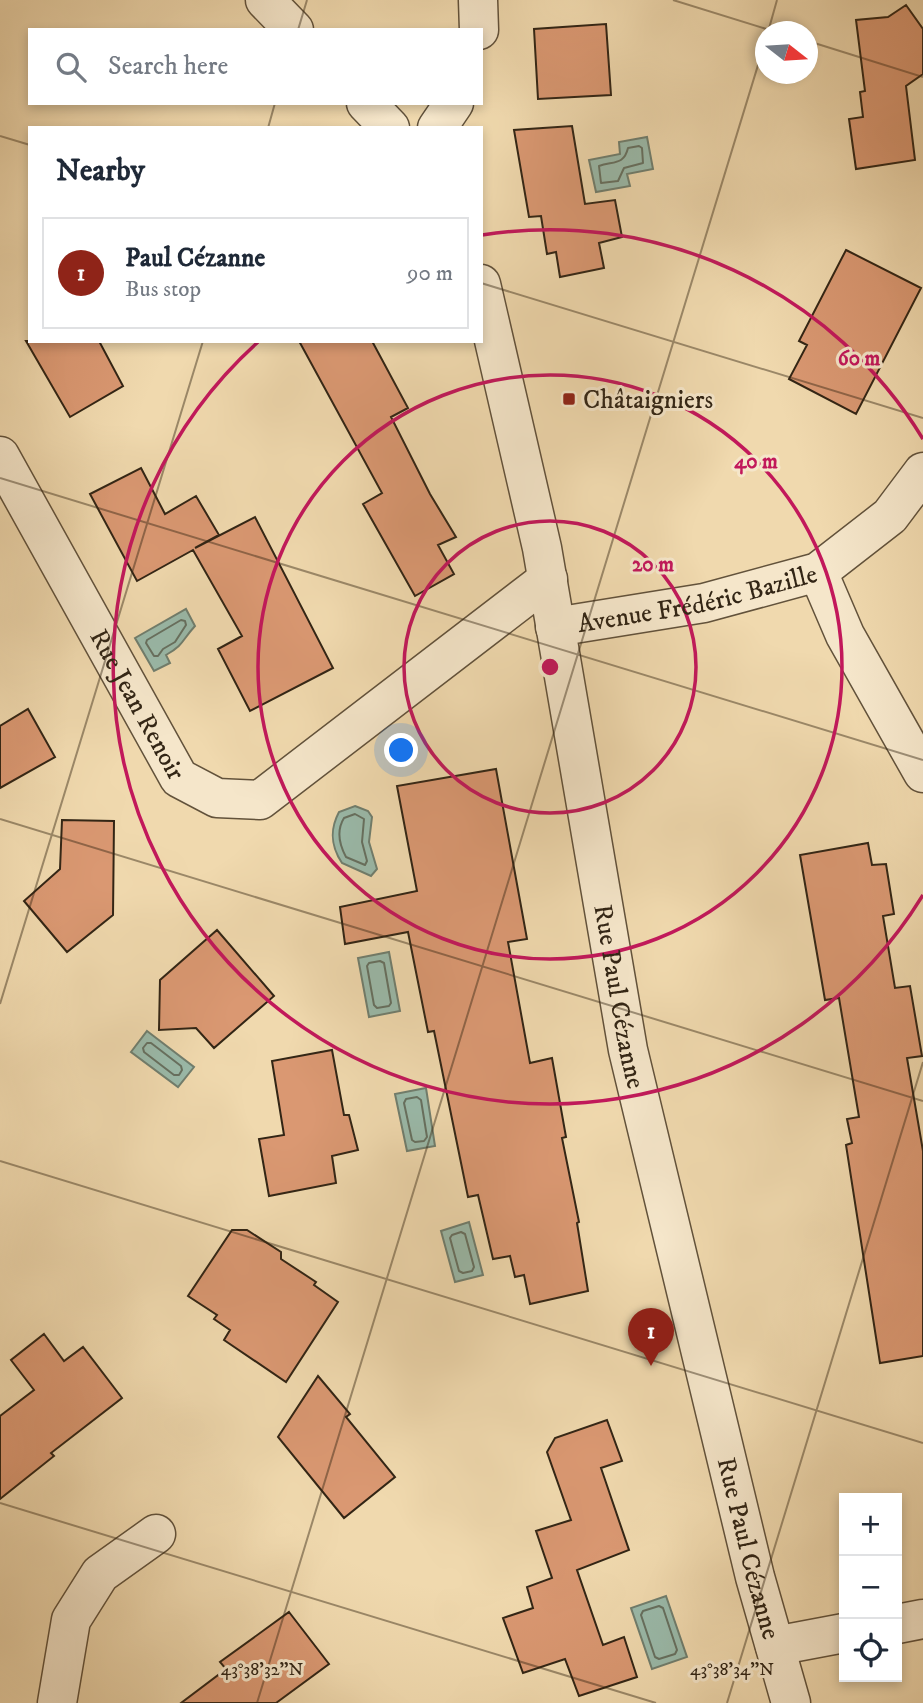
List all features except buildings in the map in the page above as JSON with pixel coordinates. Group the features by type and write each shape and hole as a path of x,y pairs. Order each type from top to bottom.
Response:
{"street":[{"path":"265,0 292,28"},
{"path":"478,0 479,28"},
{"path":"368,105 388,126"},
{"path":"438,126 453,105"},
{"name":"Rue Paul Cézanne","path":"483,293 548,579 628,1050 755,1577 792,1703"},
{"name":"Rue Jean Renoir","path":"0,456 178,778 218,798 260,800 548,579"},
{"name":"Avenue Frédéric Bazille","path":"555,626 704,603 818,572 890,516 923,472"},
{"path":"818,572 845,635 923,773"},
{"path":"57,1703 71,1620 100,1574 156,1534"},
{"path":"902,1623 923,1619"},
{"path":"775,1646 839,1634"}],"water":[{"path":"647,137 653,169 627,174 630,186 596,192 589,160 620,154 619,142"},
{"path":"186,609 195,626 180,645 166,655 170,663 154,671 135,638"},
{"path":"355,806 368,811 372,817 369,842 377,869 371,876 342,863 333,843 334,825 339,812"},
{"path":"389,952 400,1011 369,1017 358,958"},
{"path":"147,1031 194,1067 178,1087 131,1052"},
{"path":"426,1088 435,1146 407,1151 395,1094"},
{"path":"469,1222 483,1275 455,1282 441,1231"},
{"path":"666,1596 687,1657 652,1669 631,1608"}],"place":[{"name":"Châtaigniers","path":"569,399"},
{"name":"Paul Cézanne","path":"651,1366"}]}
